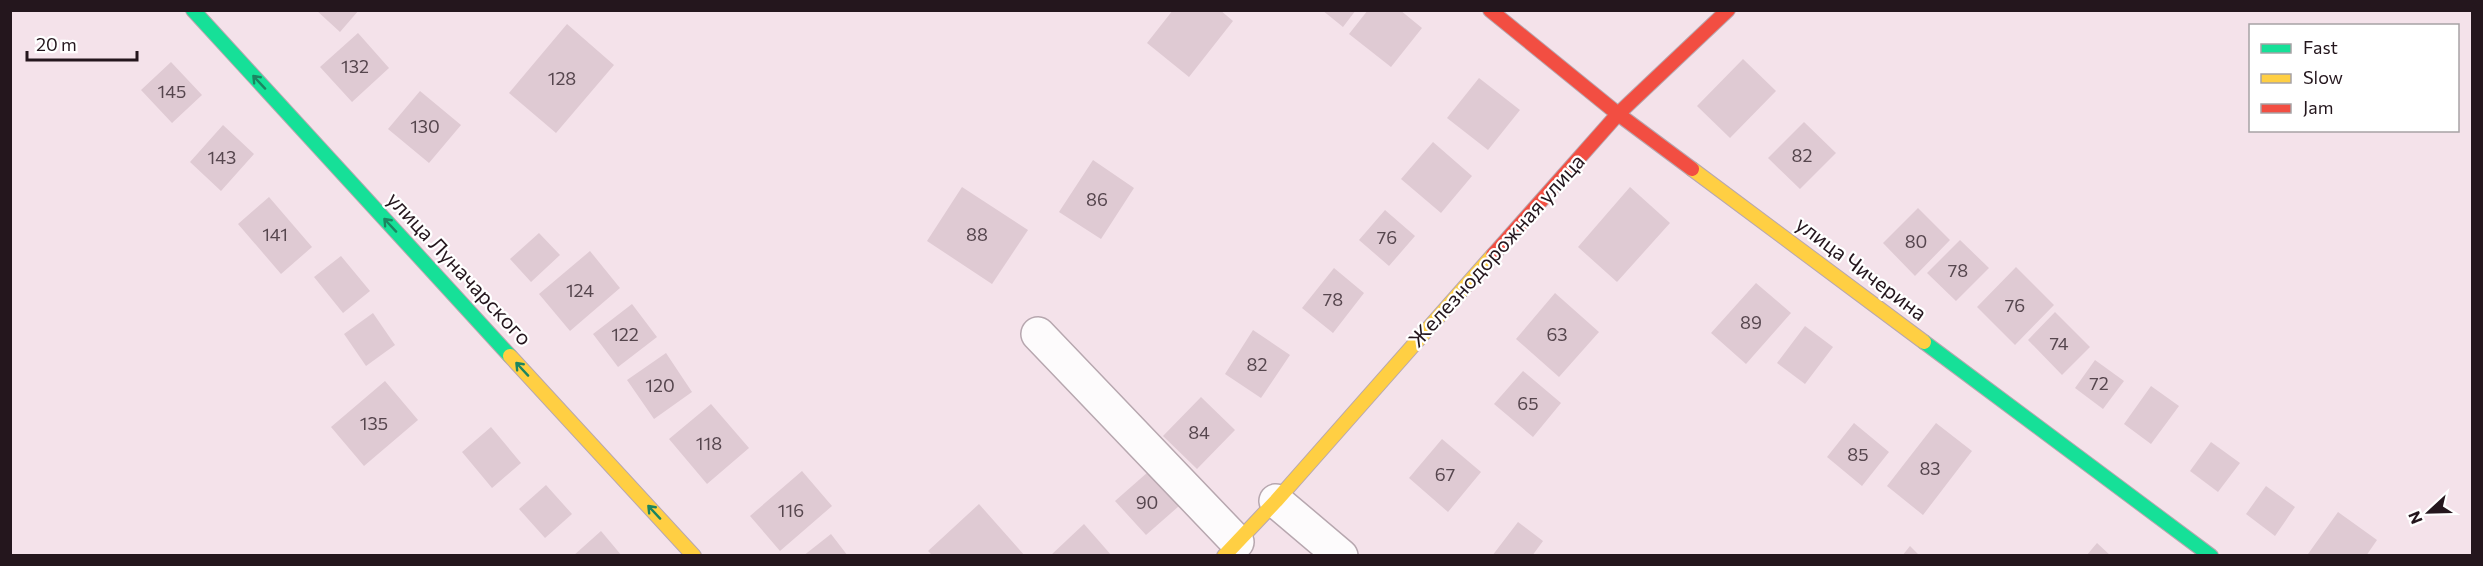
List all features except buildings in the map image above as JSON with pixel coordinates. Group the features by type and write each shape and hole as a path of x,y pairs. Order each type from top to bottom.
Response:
{"street":[{"name":"улица Луначарского","path":"193,10 694,555"},
{"name":"улица Чичерина","path":"1490,10 1618,114 2211,555"},
{"name":"Железнодорожная улица","path":"1038,334 1231,549 1618,114 1728,10"},
{"path":"1276,501 1341,555"}],"traffic: fast":[{"path":"193,10 510,356"},
{"path":"1924,342 2211,556"}],"traffic: slow":[{"path":"1692,169 1924,342"},
{"path":"1224,556 1276,501 1493,255"},
{"path":"510,356 694,556"}],"traffic: jam":[{"path":"1490,10 1618,114 1692,169"},
{"path":"1493,255 1618,114 1728,10"}]}
